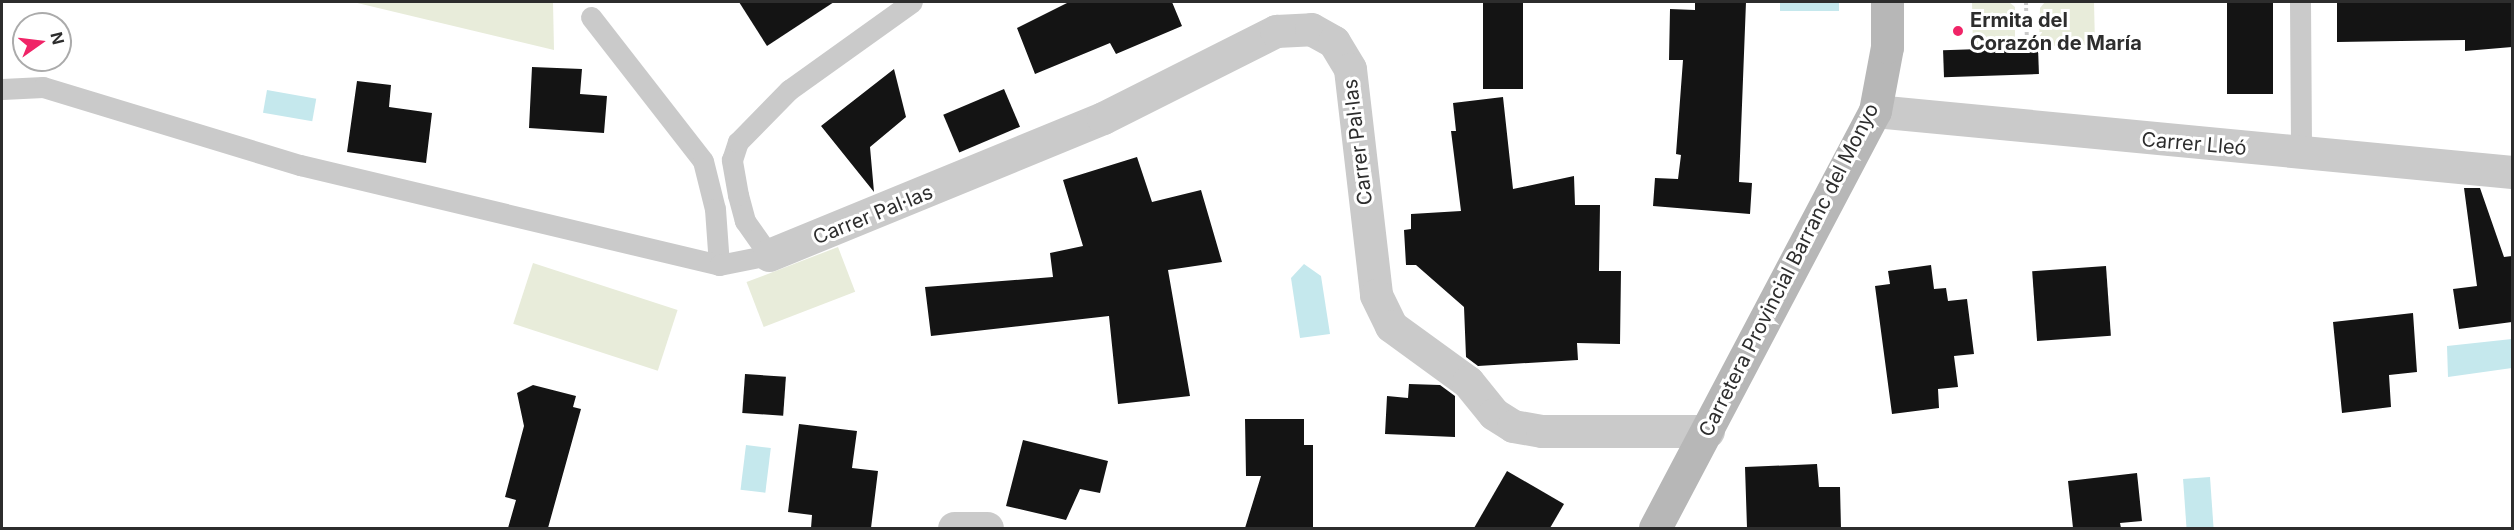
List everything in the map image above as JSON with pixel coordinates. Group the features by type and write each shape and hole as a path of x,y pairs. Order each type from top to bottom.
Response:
{"street":[{"name":"Carretera Provincial Barranc del Monyo","path":"1655,528 1875,111 1887,47 1887,2"},
{"name":"Carrer Pal·las","path":"769,255 1103,118 1276,31 1311,29 1334,42 1350,69 1376,295 1391,326 1468,382 1494,414 1513,426 1647,434 1708,430"},
{"name":"Carrer Lleó","path":"1875,111 2512,172"},
{"path":"954,528 987,528"}],"lane":[{"path":"2,89 43,87 300,165 719,265 769,255 743,212 732,160 738,142 789,90 912,2"},
{"path":"2300,2 2301,153"},
{"path":"591,17 703,161 715,209 719,265"}],"path":[{"path":"2026,2 2027,47"}],"green space":[{"path":"353,2 553,2 554,50"},
{"path":"1972,2 2009,2 2015,7 2015,47 1973,48"},
{"path":"2045,2 2094,2 2095,45 2039,46 2040,8"},
{"path":"838,247 855,292 764,327 747,282"},
{"path":"533,263 678,310 658,371 513,324"}],"water":[{"path":"1780,2 1839,2 1839,11 1780,11"},
{"path":"267,90 316,99 312,121 263,113"},
{"path":"1304,264 1321,276 1330,334 1300,338 1291,278"},
{"path":"2512,339 2512,368 2448,377 2447,346"},
{"path":"746,445 771,448 765,493 741,490"},
{"path":"2210,477 2214,528 2187,528 2183,479"}],"building":[{"path":"739,2 834,2 767,46"},
{"path":"1069,2 1172,2 1182,26 1116,54 1110,43 1035,74 1017,28"},
{"path":"1483,2 1523,2 1523,89 1483,89"},
{"path":"1695,2 1746,2 1739,182 1752,183 1750,214 1653,206 1655,178 1678,179 1681,155 1676,154 1683,60 1669,60 1670,9 1695,10"},
{"path":"2227,2 2273,2 2273,94 2227,94"},
{"path":"2337,2 2512,2 2512,47 2465,51 2465,40 2337,42"},
{"path":"2038,47 2039,74 1944,77 1943,50"},
{"path":"532,67 582,69 580,94 607,96 604,133 529,128"},
{"path":"894,69 906,117 870,147 874,192 821,126"},
{"path":"357,81 391,85 389,107 432,113 426,163 347,152"},
{"path":"1004,89 1020,127 959,153 943,115"},
{"path":"1503,97 1513,189 1574,176 1575,205 1600,205 1599,271 1621,271 1620,344 1577,343 1578,360 1478,366 1466,357 1464,307 1416,265 1406,265 1404,230 1411,229 1411,214 1461,211 1451,131 1456,131 1453,103"},
{"path":"1137,157 1152,202 1201,190 1222,262 1168,270 1190,396 1118,404 1109,316 931,336 925,287 1053,277 1050,253 1083,246 1063,180"},
{"path":"2464,188 2480,188 2504,257 2512,256 2512,322 2459,329 2453,289 2477,286"},
{"path":"1931,265 1934,289 1946,288 1948,301 1967,299 1974,354 1954,356 1958,387 1938,389 1939,408 1892,414 1875,286 1890,284 1888,271"},
{"path":"2106,266 2111,336 2037,341 2032,271"},
{"path":"2413,313 2417,372 2389,375 2391,407 2342,413 2333,322"},
{"path":"745,374 786,377 783,416 742,413"},
{"path":"1409,384 1440,385 1455,396 1455,437 1385,434 1387,396 1408,398"},
{"path":"533,385 576,396 573,407 581,409 548,528 508,528 516,500 505,497 524,426 517,393"},
{"path":"1245,419 1304,419 1304,445 1313,445 1313,528 1245,528 1261,476 1246,476"},
{"path":"799,424 857,431 852,468 878,471 871,528 811,528 812,515 788,512"},
{"path":"1023,440 1108,461 1100,493 1080,489 1066,520 1006,506"},
{"path":"1817,464 1819,487 1840,487 1841,528 1747,528 1745,467"},
{"path":"1507,471 1564,504 1550,528 1474,528"},
{"path":"2137,473 2142,521 2120,523 2121,528 2073,528 2068,481"}],"place":[{"name":"Ermita del Corazón de María","path":"1958,31"}]}
